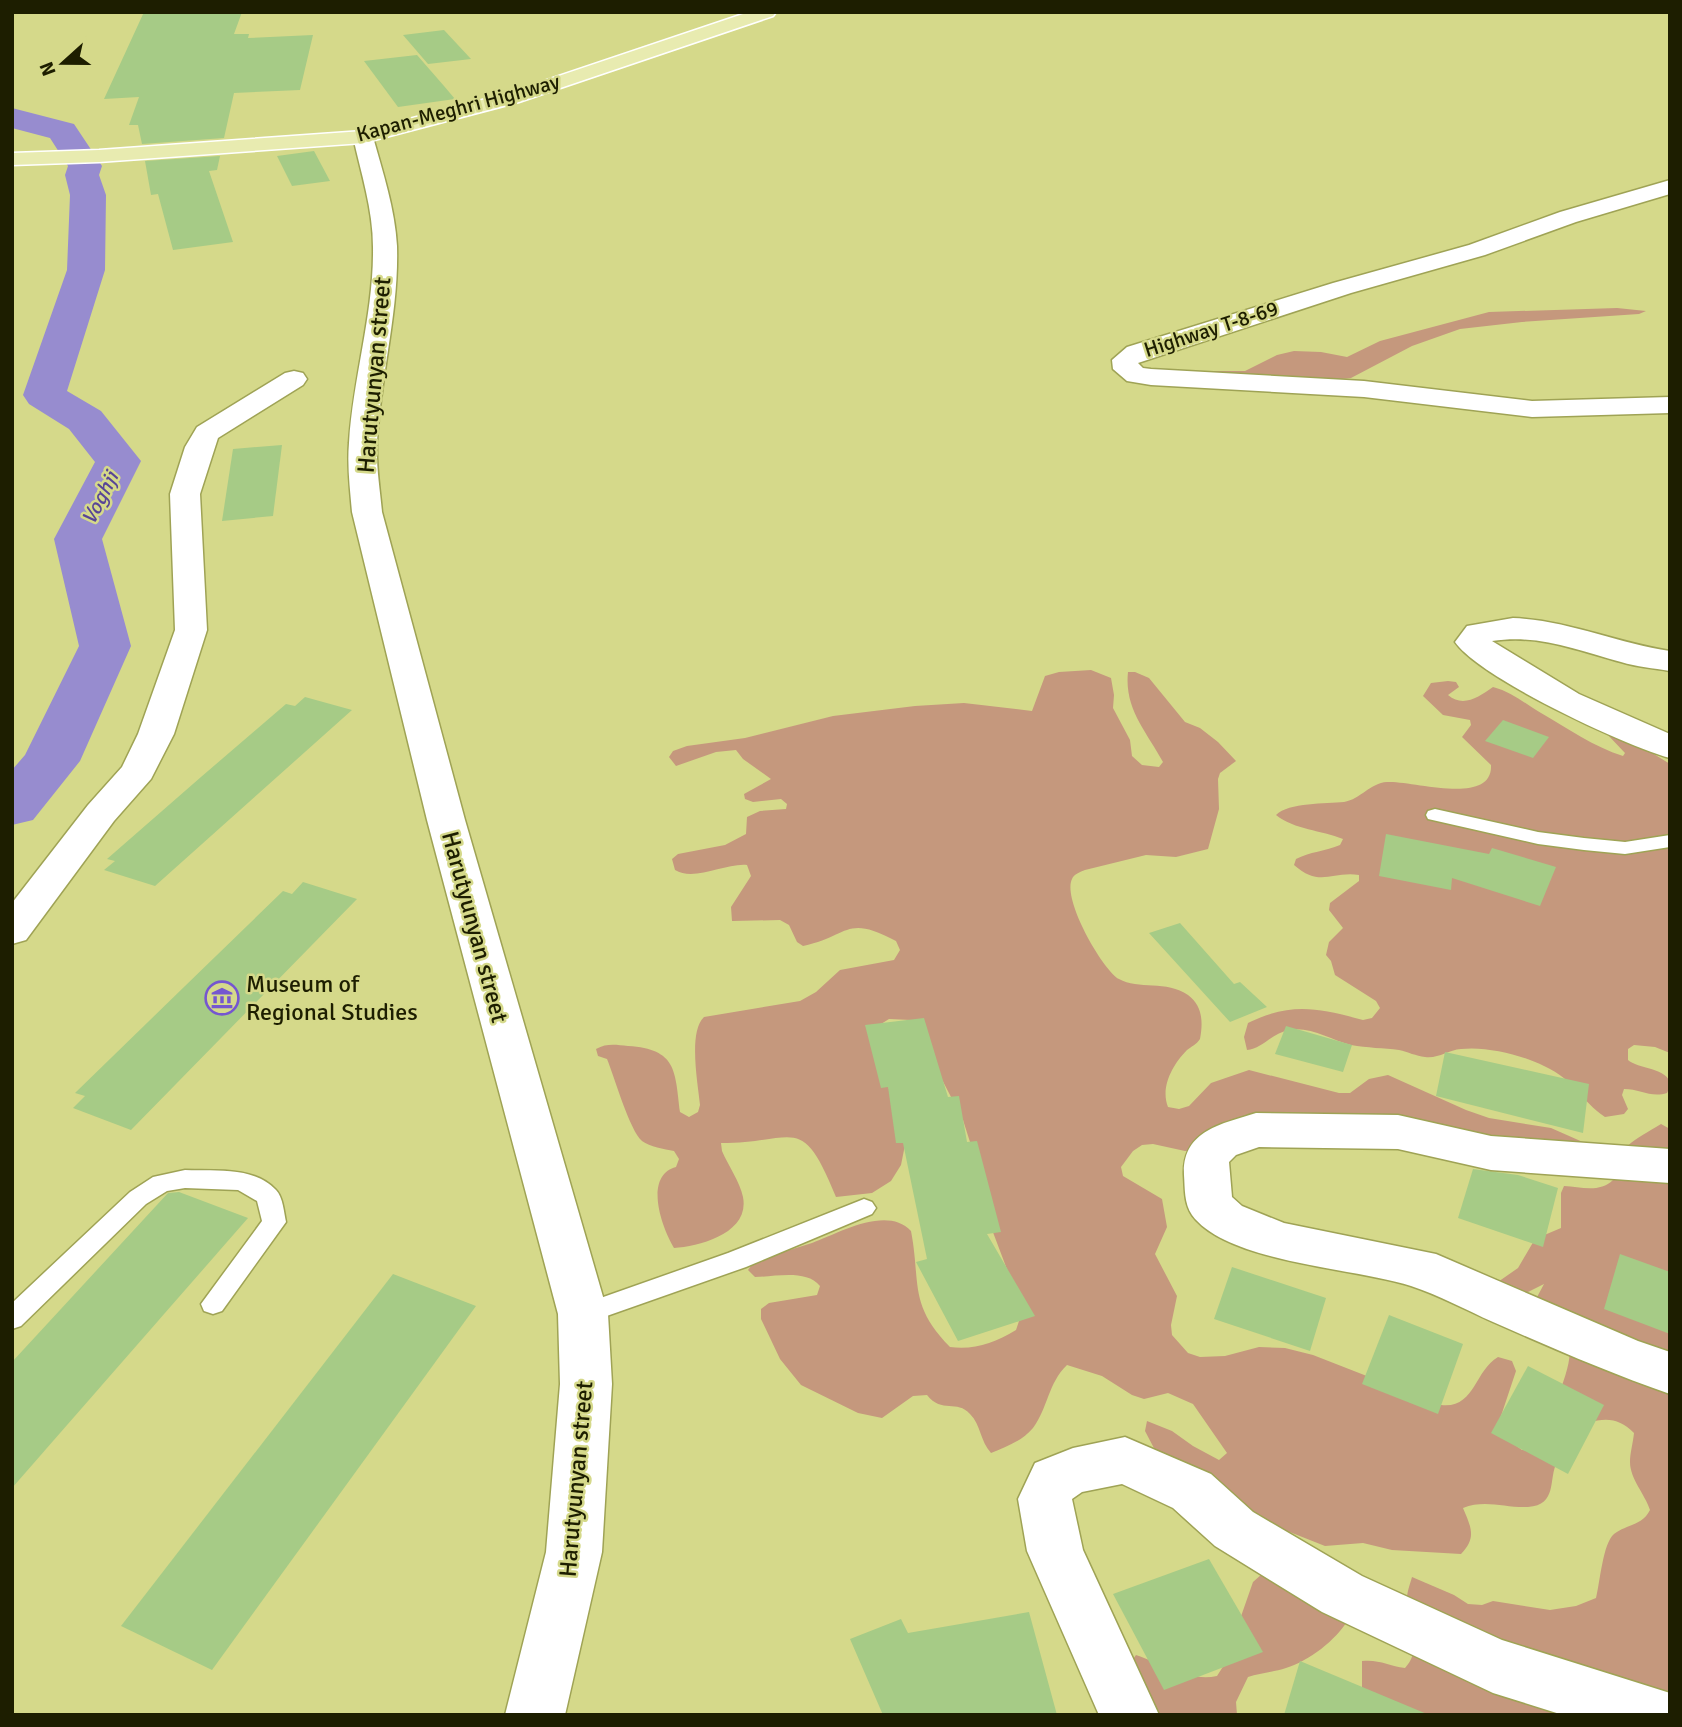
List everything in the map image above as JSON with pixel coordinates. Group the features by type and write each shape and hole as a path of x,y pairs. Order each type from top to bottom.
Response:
{"main road":[{"name":"Kapan-Meghri Highway","path":"12,159 99,156 363,137 512,97 767,12"}],"street":[{"name":"Harutyunyan street","path":"363,137 381,207 385,245 379,328 364,430 362,471 367,512 446,820 583,1314 586,1384 574,1552 535,1715"},
{"name":"Highway T-8-69","path":"1670,187 1589,210 1477,250 1342,288 1136,353 1125,360 1126,369 1136,375 1151,377 1364,389 1532,409 1670,405"},
{"path":"12,931 100,813 138,771 156,734 191,630 185,494 199,447 207,433 294,379"},
{"path":"1670,661 1619,651 1541,629 1513,628 1479,633 1472,642 1538,688 1615,725 1670,747"},
{"path":"1670,1166 1491,1153 1398,1132 1295,1130 1256,1130 1220,1143 1206,1158 1209,1203 1225,1219 1278,1240 1419,1268 1621,1356 1670,1373"},
{"path":"1129,1715 1055,1551 1045,1499 1054,1480 1073,1471 1125,1460 1192,1491 1234,1529 1342,1594 1493,1665 1654,1715"}],"lane":[{"path":"1435,816 1538,838 1584,844 1625,848 1670,841"},
{"path":"12,1319 138,1198 161,1183 185,1179 243,1181 268,1196 274,1222 212,1304"},
{"path":"583,1314 737,1260 864,1208"}],"shaded area":[{"path":"1617,308 1646,311 1639,314 1460,329 1412,346 1351,378 1332,380 1170,371 1245,371 1277,355 1294,351 1347,357 1380,341 1489,312"},
{"path":"1091,670 1111,678 1113,708 1130,740 1132,756 1142,765 1159,767 1163,762 1133,709 1128,672 1149,678 1185,722 1200,728 1236,761 1220,773 1218,779 1219,809 1208,849 1176,857 1146,855 1085,870 1072,879 1070,889 1085,933 1112,973 1119,979 1135,984 1180,990 1197,1004 1201,1021 1200,1039 1187,1050 1169,1076 1166,1092 1168,1107 1179,1109 1189,1106 1211,1083 1249,1070 1339,1093 1350,1093 1369,1079 1388,1075 1489,1118 1551,1128 1585,1143 1274,1145 1185,1151 1153,1144 1142,1145 1133,1151 1121,1167 1123,1176 1162,1199 1167,1227 1155,1254 1177,1296 1171,1325 1172,1335 1188,1353 1200,1357 1225,1356 1259,1347 1285,1348 1313,1355 1441,1405 1452,1405 1461,1401 1490,1363 1498,1357 1512,1361 1516,1371 1500,1419 1511,1442 1522,1450 1535,1448 1563,1383 1569,1349 1560,1330 1536,1299 1544,1284 1526,1293 1523,1301 1495,1284 1518,1268 1535,1239 1561,1228 1561,1193 1564,1186 1590,1188 1608,1184 1613,1180 1618,1159 1628,1145 1661,1124 1670,1129 1670,1715 1371,1715 1362,1688 1362,1661 1405,1668 1411,1660 1414,1635 1407,1599 1412,1577 1468,1604 1482,1605 1493,1601 1550,1610 1576,1606 1596,1598 1610,1539 1619,1531 1639,1522 1650,1510 1631,1468 1634,1433 1618,1422 1601,1420 1588,1423 1560,1457 1544,1502 1528,1507 1479,1504 1463,1508 1471,1537 1461,1554 1392,1550 1363,1543 1325,1546 1231,1509 1156,1452 1145,1431 1147,1421 1172,1431 1219,1460 1227,1453 1193,1404 1168,1393 1144,1399 1132,1395 1102,1376 1067,1365 1056,1380 1029,1433 991,1453 970,1414 960,1407 938,1404 927,1395 913,1396 882,1418 858,1413 801,1385 780,1359 761,1319 761,1309 769,1303 817,1295 820,1286 807,1277 755,1277 748,1270 754,1262 849,1228 889,1220 911,1231 922,1305 937,1332 950,1347 976,1346 1000,1339 1016,1330 1019,1321 1008,1272 991,1227 977,1164 963,1120 911,1020 889,1019 873,1029 885,1077 906,1140 901,1165 891,1181 872,1193 836,1197 814,1152 804,1142 782,1137 721,1143 743,1197 739,1220 721,1235 697,1244 674,1248 661,1216 658,1191 660,1181 666,1172 676,1167 679,1159 674,1151 649,1145 637,1135 607,1059 598,1056 596,1049 608,1045 628,1046 644,1048 665,1057 677,1085 680,1112 689,1117 698,1112 700,1105 695,1046 699,1024 704,1017 800,1001 816,992 840,970 894,960 900,950 896,941 867,929 848,930 803,946 797,942 789,925 780,920 732,921 731,907 751,876 747,865 691,874 675,870 672,859 678,854 725,845 746,834 747,817 760,811 786,809 787,804 781,799 753,802 745,799 744,794 771,779 743,759 736,750 716,752 676,766 669,757 673,751 687,746 745,738 833,716 915,706 964,703 1032,711 1045,676 1059,672"},
{"path":"1456,682 1459,687 1448,695 1459,701 1471,700 1493,687 1500,689 1602,748 1623,756 1625,753 1606,733 1608,729 1615,730 1670,764 1670,1053 1655,1047 1634,1045 1628,1049 1628,1060 1663,1074 1670,1085 1667,1093 1661,1094 1624,1089 1622,1095 1628,1109 1624,1114 1605,1117 1563,1077 1535,1062 1504,1052 1471,1048 1425,1057 1399,1050 1351,1045 1297,1029 1277,1034 1258,1047 1247,1050 1244,1037 1248,1023 1263,1016 1305,1009 1363,1020 1372,1018 1380,1008 1376,1001 1335,975 1326,955 1329,942 1343,928 1329,910 1330,903 1359,881 1359,875 1311,876 1294,865 1296,859 1340,845 1343,839 1300,827 1276,815 1298,806 1344,802 1381,783 1399,782 1449,789 1479,785 1488,778 1491,765 1462,737 1471,725 1470,720 1443,715 1423,696 1431,683"},
{"path":"1262,1574 1348,1620 1329,1642 1313,1655 1295,1665 1248,1677 1236,1702 1237,1715 1150,1715 1128,1666 1136,1655 1196,1677 1217,1676 1224,1665 1253,1582"}],"building":[{"path":"144,12 242,12 234,34 249,34 248,38 313,35 300,90 234,93 224,138 142,144 138,125 129,125 139,97 104,99"},
{"path":"444,30 471,59 428,64 403,35"},
{"path":"417,55 455,99 398,107 364,61"},
{"path":"314,151 330,181 292,186 277,156"},
{"path":"220,156 217,170 209,171 233,242 173,250 158,194 151,195 145,161"},
{"path":"282,445 273,516 222,521 233,449"},
{"path":"305,697 352,710 155,886 104,870 115,861 107,859 201,777 286,704 295,706"},
{"path":"1503,720 1549,737 1533,758 1485,741"},
{"path":"1386,834 1489,854 1492,848 1556,867 1540,906 1452,878 1451,890 1379,876"},
{"path":"303,882 357,899 131,1130 73,1108 85,1096 75,1093 283,891 292,894"},
{"path":"1180,923 1234,984 1240,982 1267,1007 1230,1022 1149,933"},
{"path":"924,1018 948,1097 959,1096 967,1142 977,1141 1001,1232 987,1234 1035,1316 958,1341 916,1262 927,1259 903,1143 896,1143 888,1087 881,1088 865,1025"},
{"path":"1286,1026 1352,1045 1343,1072 1275,1054"},
{"path":"1445,1052 1589,1084 1583,1133 1436,1096"},
{"path":"1473,1169 1518,1175 1558,1188 1543,1247 1458,1218"},
{"path":"179,1192 248,1218 12,1488 12,1362 168,1193"},
{"path":"1620,1254 1670,1272 1670,1334 1604,1309"},
{"path":"1232,1267 1326,1298 1310,1351 1214,1319"},
{"path":"393,1274 476,1306 212,1670 121,1626"},
{"path":"1389,1315 1463,1344 1438,1414 1362,1384"},
{"path":"1528,1366 1604,1405 1568,1474 1491,1433"},
{"path":"1209,1559 1263,1652 1164,1690 1113,1594"},
{"path":"1029,1612 1057,1715 883,1715 850,1639 901,1619 908,1633"},
{"path":"1300,1661 1427,1714 1427,1715 1284,1715"}],"waterway":[{"name":"Voghji","path":"12,118 62,131 85,166 82,175 88,195 86,270 44,395 85,420 118,461 78,539 105,646 51,761 12,807"}],"place":[{"name":"Museum of Regional Studies","path":"222,998"}]}
